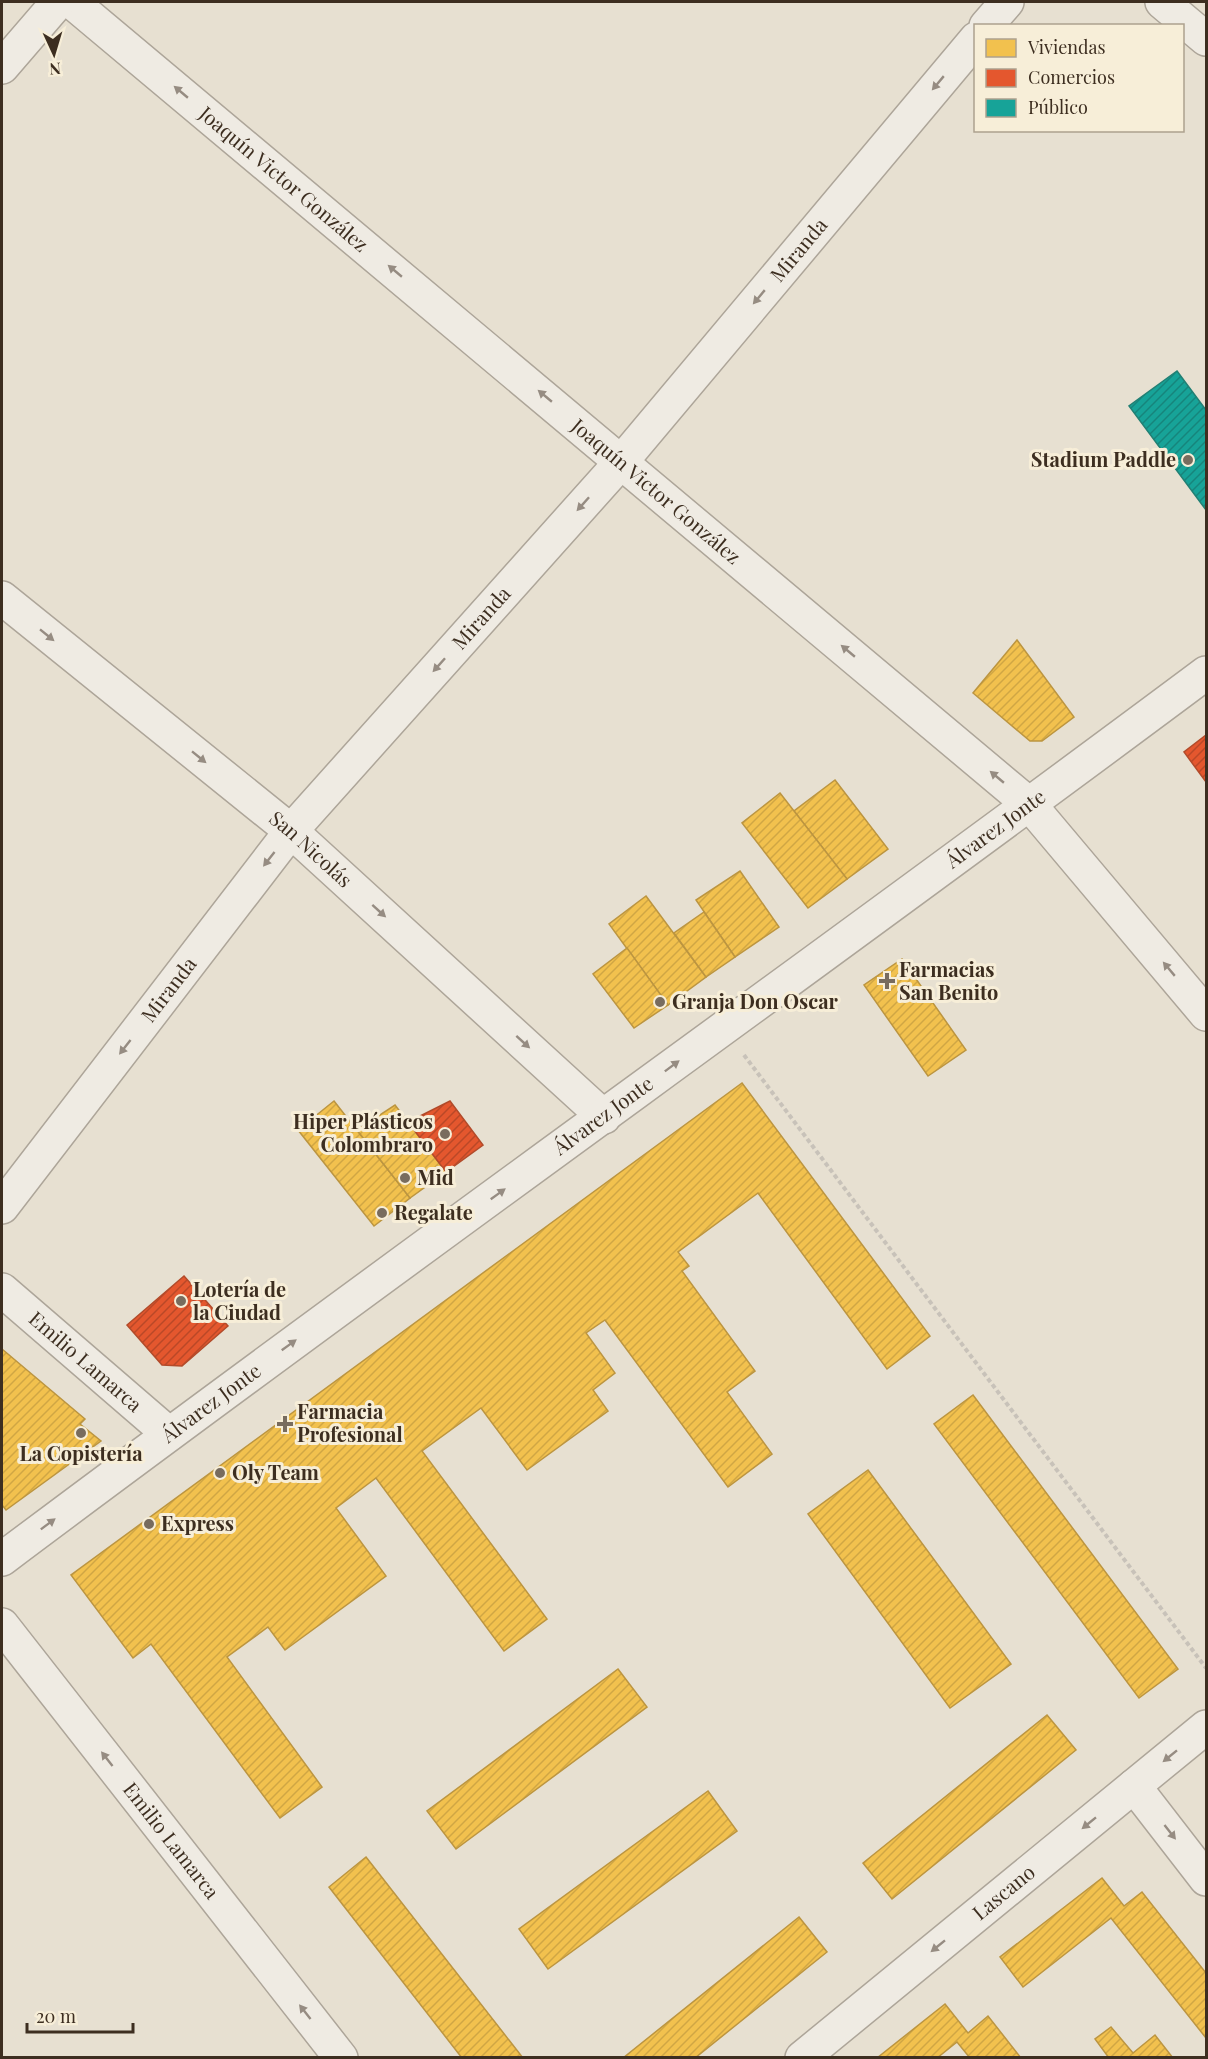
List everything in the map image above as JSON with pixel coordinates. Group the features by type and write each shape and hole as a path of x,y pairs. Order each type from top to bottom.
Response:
{"street":[{"path":"2,67 58,2"},
{"name":"Joaquín Victor González","path":"72,2 1030,805 1206,1014"},
{"path":"989,24 1007,2"},
{"path":"1162,2 1206,39"},
{"name":"Miranda","path":"2,1207 291,831 622,461 974,40"},
{"name":"San Nicolás","path":"2,598 291,831 604,1117"},
{"name":"Álvarez Jonte","path":"2,1559 169,1434 1030,805 1206,673"},
{"name":"Emilio Lamarca","path":"2,1290 169,1434"},
{"name":"Emilio Lamarca","path":"2,1625 341,2058"},
{"name":"Lascano","path":"802,2058 1206,1727"},
{"path":"1134,1786 1206,1879"}],"path":[{"path":"724,1028 1206,1668"}],"building: Viviendas":[{"path":"1017,640 1074,717 1042,741 1030,741 973,693"},
{"path":"835,780 888,849 847,879 794,811"},
{"path":"780,793 847,879 808,908 742,823"},
{"path":"740,871 779,927 735,957 696,900"},
{"path":"646,896 706,977 668,1005 609,924"},
{"path":"704,912 735,957 706,977 674,933"},
{"path":"627,948 668,1005 634,1028 593,974"},
{"path":"902,959 966,1050 928,1076 864,985"},
{"path":"742,1083 930,1336 887,1369 758,1193 678,1252 689,1266 682,1271 755,1371 727,1392 772,1454 728,1487 605,1320 586,1333 615,1373 593,1390 608,1411 527,1470 481,1408 422,1451 547,1619 504,1651 376,1478 336,1508 386,1576 285,1650 268,1627 227,1657 322,1787 280,1818 151,1644 133,1658 71,1575"},
{"path":"334,1101 410,1198 374,1226 298,1130"},
{"path":"395,1105 446,1172 410,1198 357,1130"},
{"path":"2,1349 85,1419 80,1424 101,1441 6,1510 2,1505"},
{"path":"973,1395 1178,1669 1139,1698 934,1424"},
{"path":"868,1470 1011,1664 950,1708 808,1514"},
{"path":"618,1669 647,1707 456,1849 427,1811"},
{"path":"1047,1715 1076,1750 892,1899 863,1863"},
{"path":"708,1791 737,1831 548,1969 519,1929"},
{"path":"366,1857 523,2058 462,2058 329,1887"},
{"path":"1102,1878 1124,1906 1142,1892 1206,1973 1206,2038 1111,1918 1023,1987 1000,1957"},
{"path":"799,1917 827,1952 695,2058 623,2058"},
{"path":"945,2004 968,2033 988,2016 1021,2058 970,2058 957,2042 937,2058 877,2058"},
{"path":"1111,2027 1133,2053 1155,2035 1173,2058 1109,2058 1095,2039"}],"building: Comercios":[{"path":"1206,735 1206,782 1184,752"},
{"name":"Hiper Plásticos Colombraro","path":"450,1101 483,1145 446,1172 408,1122"},
{"name":"Lotería de la Ciudad","path":"184,1276 228,1326 182,1366 162,1365 127,1325"}],"building: Público":[{"name":"Stadium Paddle","path":"1177,371 1206,410 1206,510 1129,406"}],"place":[{"name":"Stadium Paddle","path":"1188,460"},
{"name":"Farmacias San Benito","path":"887,981"},
{"name":"Granja Don Oscar","path":"660,1002"},
{"name":"Hiper Plásticos Colombraro","path":"445,1134"},
{"name":"Mid","path":"405,1178"},
{"name":"Regalate","path":"382,1213"},
{"name":"Lotería de la Ciudad","path":"181,1301"},
{"name":"Farmacia Profesional","path":"285,1424"},
{"name":"La Copistería","path":"81,1433"},
{"name":"Oly Team","path":"220,1473"},
{"name":"Express","path":"149,1524"}]}
